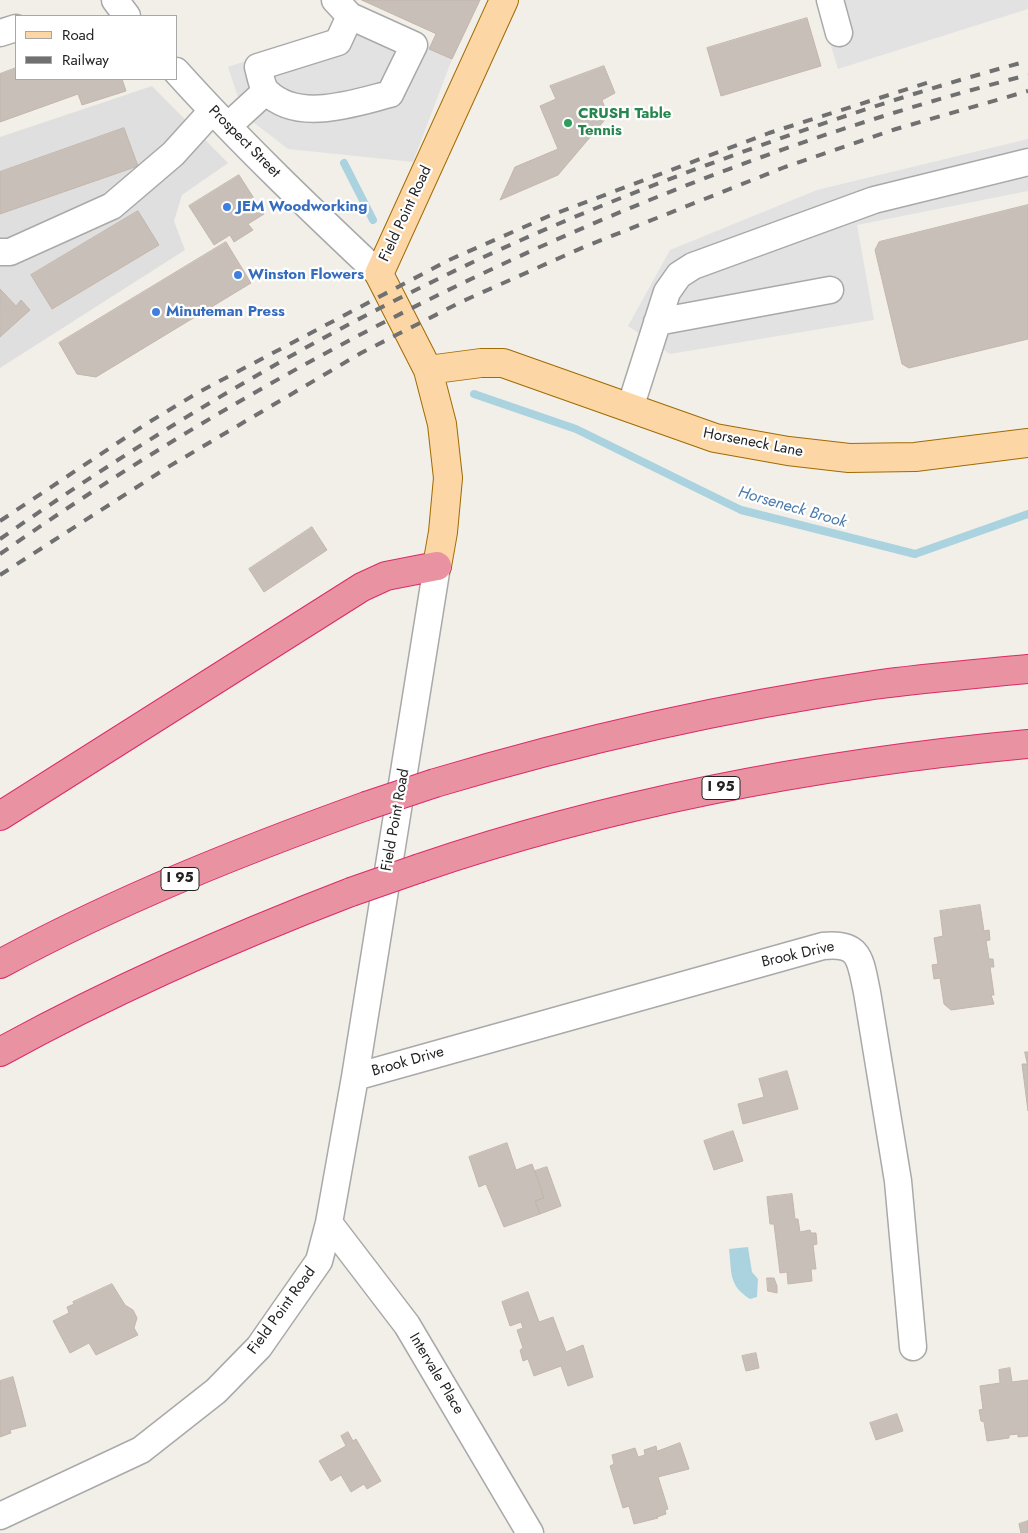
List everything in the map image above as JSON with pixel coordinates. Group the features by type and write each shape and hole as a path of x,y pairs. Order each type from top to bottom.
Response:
{"highway":[{"path":"0,816 362,587 386,576 437,566"},
{"name":"I 95","path":"0,964 88,920 257,847 366,806 518,758 696,716 876,685 1028,669"},
{"name":"I 95","path":"0,1052 107,996 190,957 351,892 535,832 713,790 894,759 1028,744"}],"main road":[{"name":"Field Point Road","path":"437,566 443,532 448,478 442,424 428,370 379,274 504,0"},
{"name":"Horseneck Lane","path":"428,370 481,363 504,363 716,438 788,451 850,458 915,456 1028,443"}],"street":[{"path":"115,0 126,15"},
{"path":"830,0 839,33"},
{"path":"343,8 414,45 390,94 328,109 288,106 266,91 258,67 338,42 343,8"},
{"path":"0,33 15,28"},
{"name":"Prospect Street","path":"178,73 220,119 379,274"},
{"path":"0,252 10,252 112,206 173,154 220,119 266,91"},
{"path":"630,408 667,292 679,275 693,266 874,200 1028,162"},
{"path":"658,322 830,290"},
{"name":"Field Point Road","path":"0,1516 141,1450 216,1391 259,1347 294,1300 319,1261 329,1223 355,1077 437,566"},
{"name":"Brook Drive","path":"355,1077 823,946 841,944 853,949 860,963 867,992 898,1181 913,1347"},
{"name":"Intervale Place","path":"329,1223 407,1325 530,1533"}],"shaded area":[{"path":"826,0 1028,0 1028,9 838,69 818,2"},
{"path":"357,8 452,59 413,162 288,149 244,115 228,67 325,34"},
{"path":"152,86 228,163 182,195 174,221 185,250 0,368 0,137"},
{"path":"1028,139 1028,191 857,225 874,320 670,354 628,326 670,250 817,190"}],"water":[{"path":"748,1247 752,1272 758,1279 757,1297 750,1299 734,1283 729,1249"}],"building":[{"path":"362,0 480,0 452,59 429,49 436,34"},
{"path":"807,18 821,66 721,96 707,48"},
{"path":"604,66 615,93 602,100 608,116 558,175 500,200 515,167 558,149 540,106 556,99 550,86"},
{"path":"15,68 15,80 122,80 126,91 82,105 78,94 0,122 0,74"},
{"path":"124,128 138,166 0,214 0,172"},
{"path":"239,175 264,214 248,224 253,230 234,242 230,235 214,245 189,206"},
{"path":"1028,205 1028,339 909,368 902,364 875,250 879,242"},
{"path":"138,211 159,245 52,309 31,275"},
{"path":"226,242 251,283 96,377 77,374 59,343"},
{"path":"0,289 16,306 21,300 30,310 0,337"},
{"path":"312,527 327,550 264,592 249,569"},
{"path":"980,905 984,931 989,930 990,940 986,941 989,959 993,959 994,967 990,967 994,995 991,995 994,1004 951,1010 944,1004 940,978 934,979 932,965 938,964 934,938 943,936 940,911"},
{"path":"1025,1052 1028,1052 1028,1111 1022,1064 1027,1064"},
{"path":"787,1071 798,1109 743,1124 738,1104 764,1097 759,1079"},
{"path":"733,1131 743,1161 714,1170 704,1141"},
{"path":"507,1143 516,1170 532,1164 544,1198 535,1201 540,1214 504,1227 486,1184 479,1187 469,1157"},
{"path":"547,1167 561,1206 540,1214 535,1201 544,1198 535,1171"},
{"path":"792,1194 795,1219 798,1219 800,1232 810,1230 811,1233 816,1233 817,1244 813,1245 816,1269 811,1269 812,1281 788,1284 787,1272 780,1273 774,1224 770,1224 767,1197"},
{"path":"767,1278 774,1278 777,1293 768,1291"},
{"path":"112,1284 125,1305 133,1310 137,1318 134,1328 138,1335 96,1355 89,1343 70,1353 53,1321 69,1313 67,1307 74,1304 73,1302"},
{"path":"528,1292 539,1322 553,1317 566,1352 583,1345 593,1377 568,1386 561,1366 534,1376 528,1359 523,1361 520,1350 523,1348 517,1330 523,1328 521,1322 510,1326 502,1302"},
{"path":"756,1353 759,1368 746,1371 742,1356"},
{"path":"1010,1368 1012,1382 1028,1380 1028,1436 1018,1437 1018,1434 1009,1435 1009,1438 987,1441 984,1422 981,1421 979,1410 983,1409 980,1386 1000,1383 999,1370"},
{"path":"13,1377 26,1426 10,1430 11,1433 0,1437 0,1381"},
{"path":"897,1414 903,1431 876,1440 870,1423"},
{"path":"348,1432 353,1441 356,1439 381,1481 367,1489 364,1484 351,1492 341,1475 331,1481 319,1461 346,1446 341,1436"},
{"path":"680,1443 689,1469 658,1477 668,1509 665,1510 666,1514 634,1524 629,1506 623,1508 610,1466 614,1464 612,1455 635,1448 638,1457 645,1455 644,1450 656,1446 657,1451"},
{"path":"1028,1521 1028,1533 1021,1533 1019,1524"}],"waterway":[{"name":"Horseneck Brook","path":"344,163 373,220"},
{"name":"Horseneck Brook","path":"474,394 576,429 741,510 915,554 1028,514"}],"railway":[{"path":"0,539 52,503 214,400 381,307 471,263 604,205 746,151 906,96 1028,61"},
{"path":"0,554 118,476 239,402 364,332 493,269 624,211 757,159 892,113 1028,75"},
{"path":"0,521 146,424 199,392 449,260 549,216 769,133 936,80"},
{"path":"0,575 168,467 361,353 463,301 584,247 785,167 896,129 1028,91"}],"place":[{"name":"CRUSH Table Tennis","path":"568,123"},
{"name":"JEM Woodworking","path":"227,207"},
{"name":"Winston Flowers","path":"238,275"},
{"name":"Minuteman Press","path":"156,312"}]}
